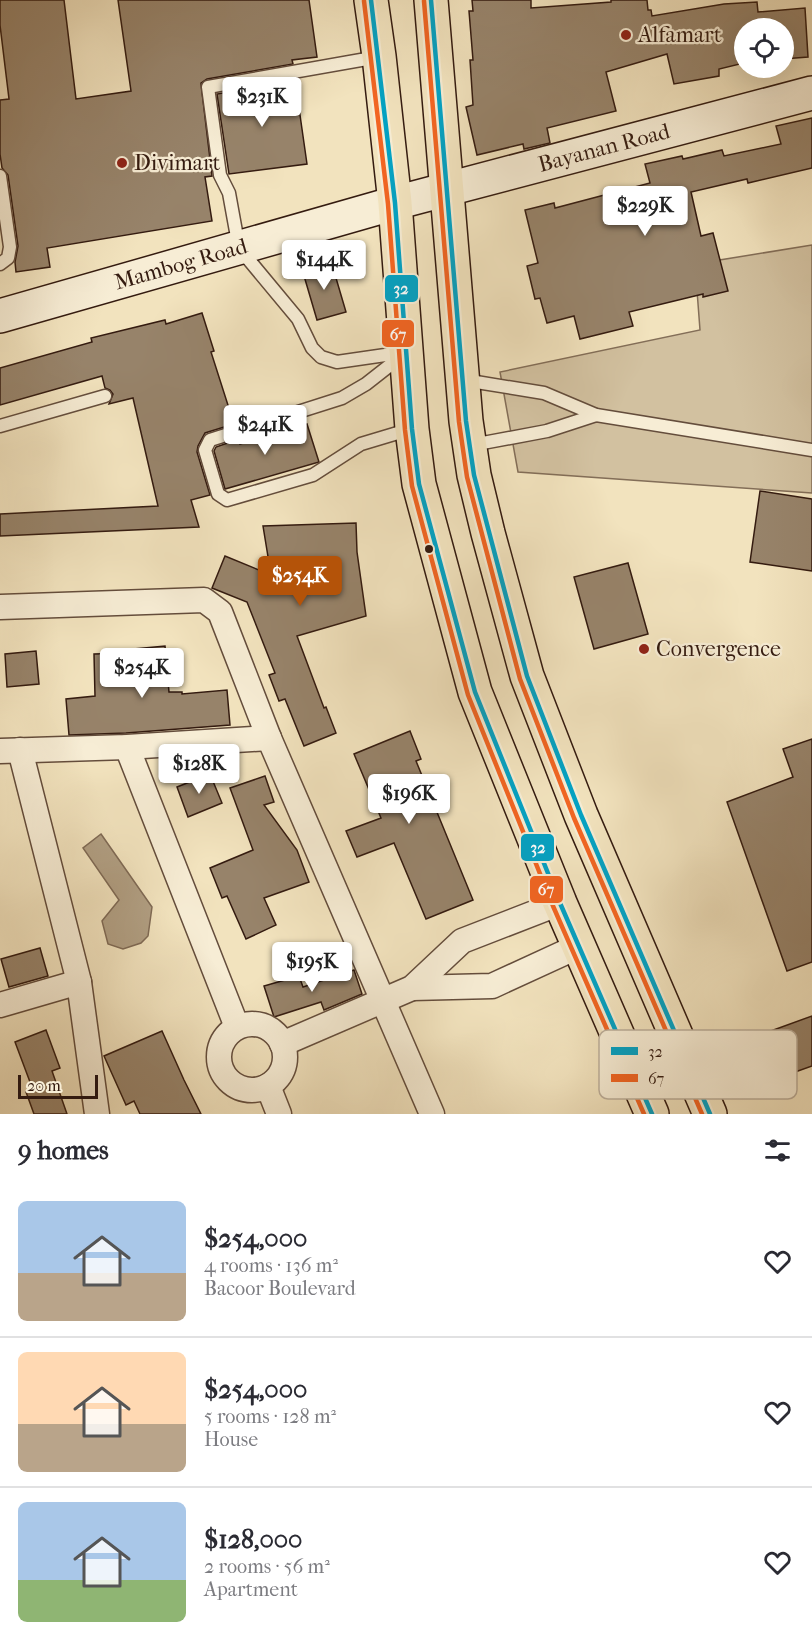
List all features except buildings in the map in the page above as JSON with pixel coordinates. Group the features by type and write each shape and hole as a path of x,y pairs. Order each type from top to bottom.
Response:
{"main road":[{"path":"371,0 395,203 412,429 419,484 475,692 560,903 616,1030"},
{"path":"431,0 469,446 490,545 527,676 539,710 581,815 674,1030"},
{"name":"Bayanan Road","path":"395,203 812,93"},
{"name":"Mambog Road","path":"0,316 395,203"},
{"path":"645,1099 652,1114"},
{"path":"704,1099 711,1114"}],"street":[{"path":"0,608 204,600 220,612 269,738 432,1114"},
{"path":"97,1114 79,982 10,750 127,747 269,738"},
{"path":"127,747 237,1027"},
{"path":"412,988 462,941 560,903"},
{"path":"282,1044 412,988 492,986 579,946"},
{"path":"0,1005 79,982"},
{"path":"258,1024 277,1035 282,1044 285,1063 276,1081 268,1086 258,1090 247,1090 228,1081 222,1073 219,1052 222,1042 237,1027 258,1024"},
{"path":"268,1086 279,1114"}],"lane":[{"path":"379,57 208,87 220,175 229,193 239,248 298,319 312,348 321,357 337,362 406,352"},
{"path":"0,176 10,247 8,258 0,264"},
{"path":"406,352 366,384 342,398 210,440 205,450 218,494 227,500 314,475 361,444 412,429"},
{"path":"463,380 544,393 596,415 812,450"},
{"path":"0,426 105,396"},
{"path":"469,446 547,431 596,415"}],"shaded area":[{"path":"812,245 812,493 518,472 500,372 700,330 695,264"},
{"path":"101,834 152,907 148,936 141,943 123,949 108,944 102,921 119,900 83,848"}],"transit line":[{"name":"32","path":"371,0 395,203 412,429 419,484 475,692 560,903 615,1030"},
{"name":"32","path":"431,0 466,421 474,475 527,676 581,815 674,1030"},
{"name":"67","path":"364,1 388,204 405,430 412,486 468,695 553,906 607,1030"},
{"name":"67","path":"424,1 459,422 467,477 520,679 574,818 666,1030"},
{"name":"67","path":"637,1099 644,1114"},
{"name":"32","path":"645,1099 652,1114"},
{"name":"67","path":"696,1099 702,1114"},
{"name":"32","path":"704,1099 710,1114"}],"place":[{"name":"Alfamart","path":"626,35"},
{"name":"Divimart","path":"122,163"},
{"name":"Convergence","path":"644,649"}]}
